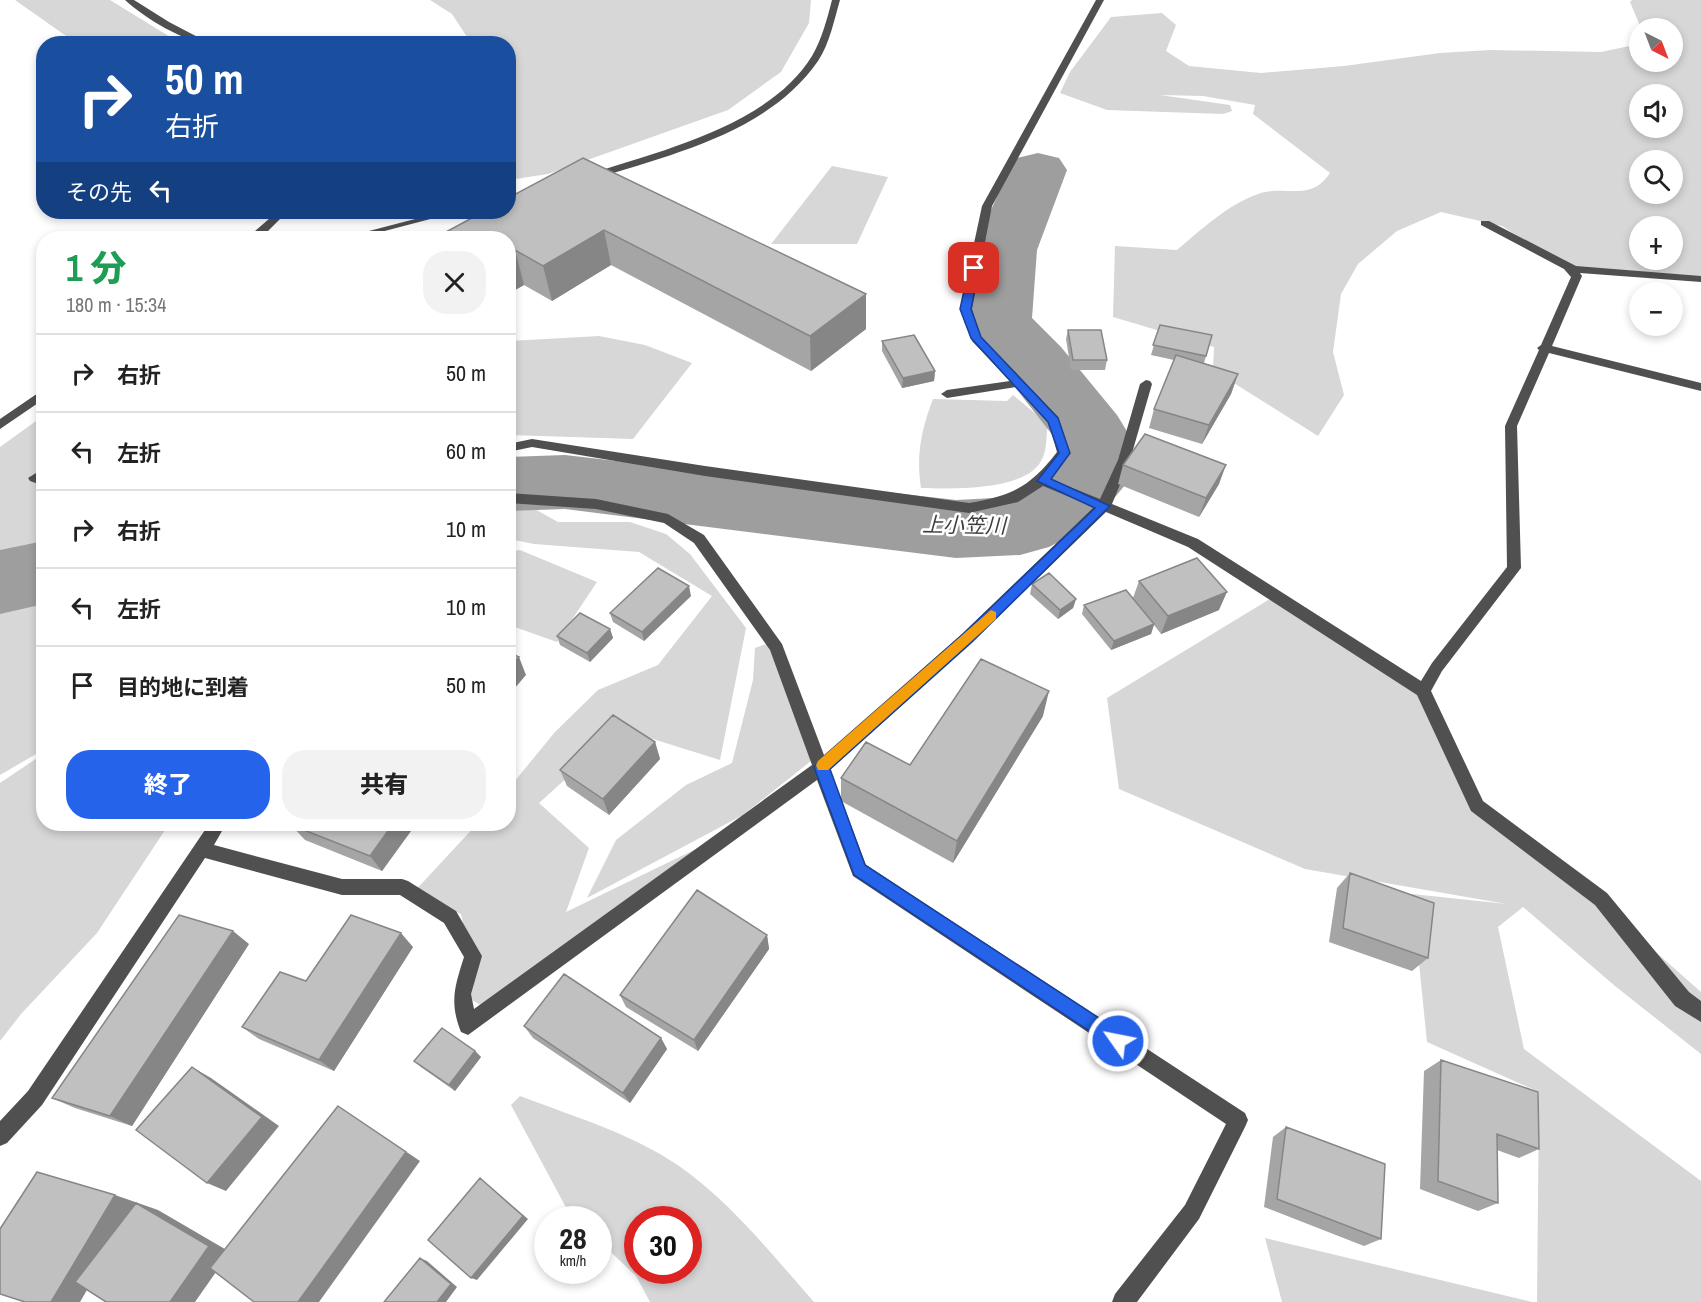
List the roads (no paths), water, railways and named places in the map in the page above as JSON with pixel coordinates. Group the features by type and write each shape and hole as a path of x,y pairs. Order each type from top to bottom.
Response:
{"street":[{"path":"129,0 166,24 191,36"},
{"path":"582,179 714,136 776,100 813,61 824,42 836,0"},
{"path":"516,446 532,443 705,471 969,508 1009,501 1043,481 1065,453 1054,420 976,338 966,309 987,206 1100,0"},
{"path":"261,231 274,219"},
{"path":"375,231 423,219"},
{"path":"1423,691 1437,667 1514,568 1511,426 1577,276 1572,270 1485,223"},
{"path":"1572,270 1701,279"},
{"path":"1544,348 1701,387"},
{"path":"947,394 1019,384"},
{"path":"200,849 342,887 402,887 450,916 473,956 462,994 468,1025 822,767 967,638 1099,504 1124,460 1146,384"},
{"path":"0,425 36,399"},
{"path":"1043,481 1193,543 1423,691 1477,806 1601,899 1682,999 1701,1013"},
{"path":"516,499 596,504 668,519 699,539 777,648 859,870 1238,1120 1192,1212 1123,1302"},
{"path":"0,1136 35,1098 213,831"}],"waterway":[{"name":"上小笠川","path":"516,484 565,482 956,529 1020,526 1065,504 1098,466 1091,433 1036,363 998,322 1005,250 1038,170"},
{"name":"上小笠川","path":"0,582 36,574"}]}
